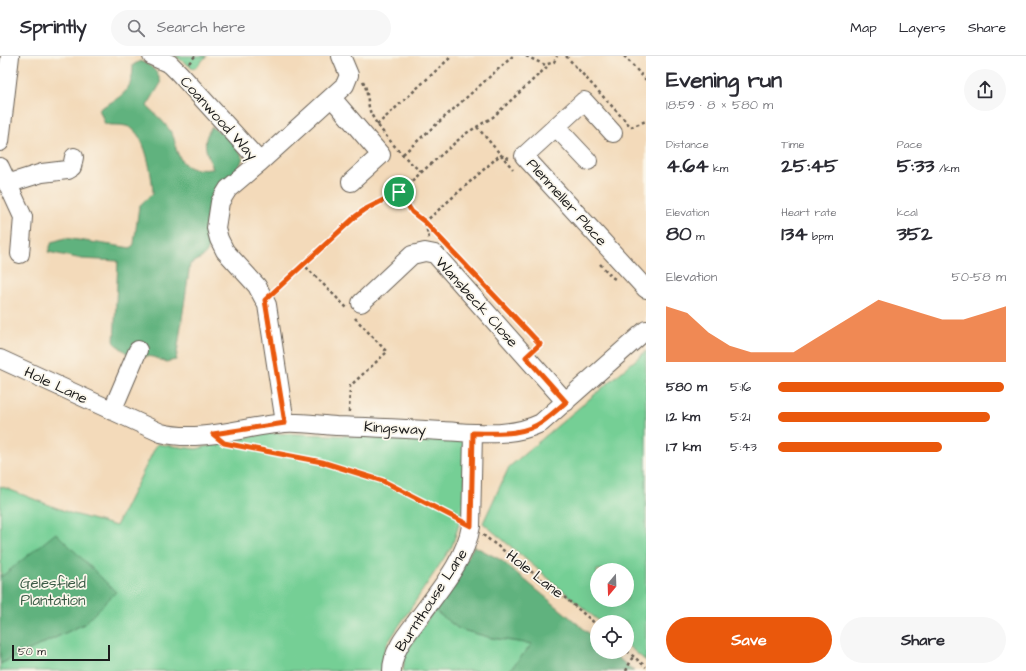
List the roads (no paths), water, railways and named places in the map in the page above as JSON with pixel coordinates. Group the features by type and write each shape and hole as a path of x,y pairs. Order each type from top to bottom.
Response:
{"street":[{"path":"0,142 10,56"},
{"name":"Coanwood Way","path":"152,56 170,64 260,162 228,189 220,202 216,228 219,240 225,251 257,286 265,300 285,423"},
{"path":"260,162 345,85 349,75 341,56"},
{"path":"332,98 381,155 351,182"},
{"name":"Plenmeller Place","path":"613,133 584,101 524,156 646,289"},
{"path":"556,126 588,160"},
{"path":"7,184 42,174 67,170 72,167 74,157"},
{"path":"0,167 23,217 20,254"},
{"name":"Wansbeck Close","path":"353,306 412,255 425,252 435,254 566,402"},
{"name":"Kingsway","path":"112,411 161,433 184,437 285,423 473,433 512,433 541,423 646,330"},
{"path":"112,411 131,358"},
{"name":"Hole Lane","path":"0,359 112,411"},
{"name":"Burnthouse Lane","path":"392,671 395,654 404,638 458,562 468,540 471,526 473,433"}],"park label":[{"name":"Gelesfield Plantation","path":"53,592"}]}
